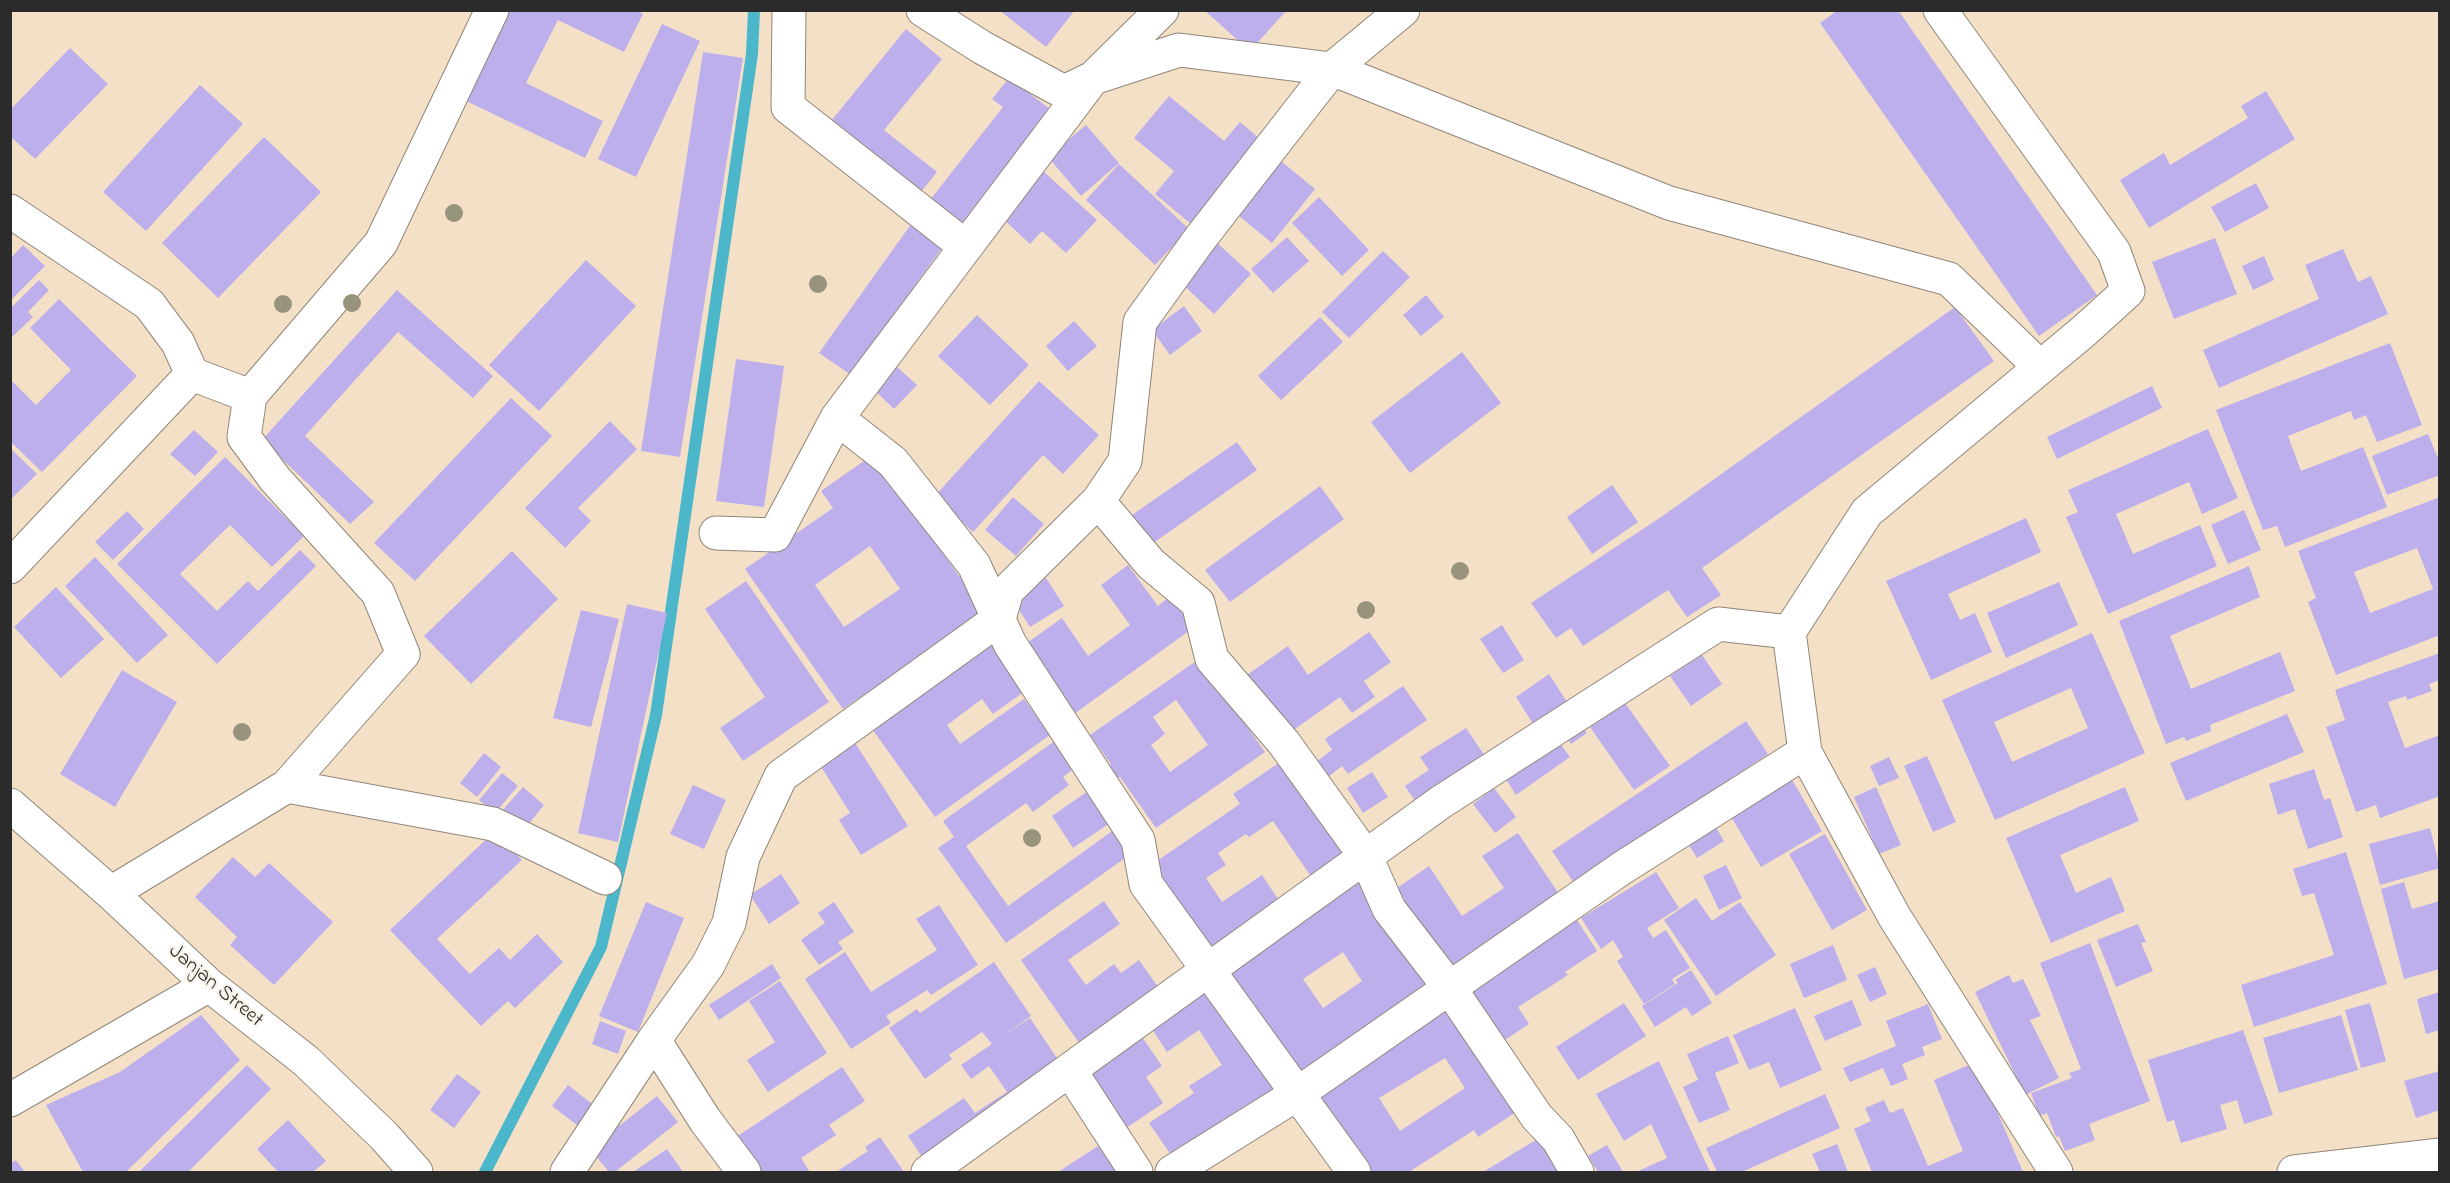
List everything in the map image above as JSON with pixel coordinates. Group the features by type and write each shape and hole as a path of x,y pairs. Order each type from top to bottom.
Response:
{"street":[{"path":"111,893 287,786 403,654 378,593 275,479 244,437 250,396 381,243 492,10"},
{"path":"789,10 788,107 966,248"},
{"path":"923,10 983,48 1064,92 1093,78 1179,50 1332,69 1670,203 1949,279 2039,366"},
{"path":"716,533 775,535 837,418 1093,78 1162,10"},
{"path":"567,1173 654,1040 708,965 729,923 742,857 781,776 999,619 1007,591 1098,501 1125,461 1140,322 1199,240 1332,69 1403,10"},
{"path":"1940,10 2114,252 2128,291 2084,331 2039,366 1867,512 1789,632 1805,752 1894,916 2056,1173"},
{"path":"10,211 149,304 178,343 192,374 250,396"},
{"path":"10,567 192,374"},
{"path":"837,418 893,462 974,565 1010,644 1138,840 1146,884 1209,968 1354,1173"},
{"path":"1098,501 1151,564 1198,603 1212,659 1284,743 1366,857 1389,909 1449,987 1537,1117 1558,1139 1577,1173"},
{"path":"928,1173 1071,1072 1209,968 1441,802 1718,624 1789,632"},
{"path":"1172,1173 1297,1094 1622,868 1805,752"},
{"path":"287,786 494,824 605,878"},
{"name":"Janjan Street","path":"10,805 111,893 209,985 306,1061 384,1136 416,1173"},
{"path":"10,1100 209,985"},
{"path":"654,1040 705,1120 744,1173"},
{"path":"1071,1072 1136,1173"},
{"path":"2294,1173 2439,1155"}],"building":[{"path":"505,10 636,10 643,14 624,52 558,20 526,83 603,121 585,158 462,99"},
{"path":"999,10 1075,10 1046,47"},
{"path":"1204,10 1287,10 1250,51"},
{"path":"1838,10 1898,10 2097,295 2039,336 1820,23"},
{"path":"662,24 700,41 636,177 598,159"},
{"path":"906,29 942,59 884,130 937,172 916,198 827,126"},
{"path":"70,48 108,84 35,159 10,136 10,110"},
{"path":"703,52 743,58 680,457 641,451"},
{"path":"1009,78 1050,109 957,229 926,205 1003,107 992,99"},
{"path":"200,85 243,124 146,231 103,192"},
{"path":"2266,91 2295,139 2149,228 2120,180 2164,153 2170,165 2248,118 2241,106"},
{"path":"1169,96 1224,141 1240,122 1261,140 1191,224 1155,194 1174,171 1134,138"},
{"path":"1086,125 1119,163 1081,196 1048,157"},
{"path":"264,137 321,192 218,298 162,243"},
{"path":"1276,157 1315,189 1272,243 1233,211"},
{"path":"1119,164 1189,229 1155,265 1086,200"},
{"path":"1043,171 1097,220 1066,253 1042,231 1030,244 1001,217"},
{"path":"2256,183 2269,208 2225,232 2211,207"},
{"path":"1319,197 1369,250 1342,276 1292,223"},
{"path":"914,220 946,242 851,375 819,353"},
{"path":"1287,237 1309,261 1273,293 1251,269"},
{"path":"2215,238 2237,294 2174,319 2152,262"},
{"path":"1215,241 1251,274 1214,314 1179,281"},
{"path":"23,245 45,266 10,301 10,259"},
{"path":"2343,249 2358,282 2371,276 2388,314 2219,388 2203,350 2319,299 2305,265"},
{"path":"1383,251 1410,277 1349,338 1322,312"},
{"path":"2264,256 2274,280 2253,290 2242,266"},
{"path":"586,260 636,306 539,411 489,365"},
{"path":"39,280 49,290 28,312 33,317 10,339 10,309"},
{"path":"397,290 493,376 473,398 398,332 305,436 374,502 350,524 262,440"},
{"path":"1426,295 1444,317 1421,336 1403,315"},
{"path":"59,299 137,376 42,472 10,441 10,379 36,405 71,370 30,328"},
{"path":"1184,306 1202,331 1170,355 1152,330"},
{"path":"1955,307 1994,361 1702,568 1721,595 1687,617 1668,590 1583,646 1571,628 1556,638 1531,603 1664,515"},
{"path":"977,315 1029,365 990,405 938,356"},
{"path":"1320,317 1343,342 1281,400 1258,376"},
{"path":"1074,321 1097,346 1068,371 1046,346"},
{"path":"2390,343 2422,425 2377,442 2366,415 2354,420 2351,411 2288,436 2301,471 2363,447 2387,507 2285,547 2277,526 2263,530 2216,410"},
{"path":"1462,352 1501,403 1410,473 1371,422"},
{"path":"736,359 784,366 764,507 716,501"},
{"path":"893,363 917,385 894,409 871,387"},
{"path":"1039,381 1099,435 1063,474 1043,455 973,532 934,497"},
{"path":"2152,386 2162,408 2057,459 2047,437"},
{"path":"511,398 552,436 415,581 374,543"},
{"path":"610,421 637,449 578,508 591,521 565,548 525,508"},
{"path":"2208,429 2238,498 2202,514 2189,482 2116,514 2133,554 2200,525 2217,566 2108,614 2066,517 2078,512 2068,490"},
{"path":"194,430 218,452 195,476 170,454"},
{"path":"2428,434 2440,463 2440,475 2387,495 2372,456"},
{"path":"1237,442 1257,470 1152,544 1132,515"},
{"path":"10,448 37,474 10,500"},
{"path":"874,454 984,612 843,709 745,569 833,508 821,491","holes":["870,546 900,589 844,627 815,585"]},
{"path":"225,457 304,536 272,567 230,525 180,574 217,611 248,581 258,591 300,550 316,566 217,664 117,564"},
{"path":"1612,485 1638,522 1592,554 1567,517"},
{"path":"1320,486 1344,519 1230,602 1205,570"},
{"path":"1013,497 1044,524 1016,556 985,530"},
{"path":"2440,497 2440,635 2336,675 2308,602 2316,598 2298,551","holes":["2417,548 2433,589 2370,613 2354,572"]},
{"path":"2244,510 2261,550 2228,564 2211,525"},
{"path":"127,511 144,529 113,560 95,542"},
{"path":"2026,518 2041,552 1948,594 1960,620 1975,613 1992,652 1931,680 1886,581"},
{"path":"512,551 558,599 471,684 424,636"},
{"path":"95,557 168,635 137,663 65,586"},
{"path":"1128,565 1158,606 1170,596 1193,628 1074,714 1024,645 1062,618 1088,656 1130,625 1101,585"},
{"path":"2249,566 2260,597 2170,636 2191,689 2280,652 2295,691 2210,725 2211,731 2186,741 2184,737 2166,744 2119,621"},
{"path":"1046,578 1064,606 1030,627 1012,599"},
{"path":"746,581 829,702 743,761 720,728 765,697 705,609"},
{"path":"2059,582 2078,625 2006,658 1987,613"},
{"path":"56,587 104,639 61,678 14,627"},
{"path":"627,604 667,613 618,842 578,833"},
{"path":"581,610 619,619 591,727 553,718"},
{"path":"1502,625 1524,660 1503,673 1480,639"},
{"path":"1369,632 1391,662 1364,681 1375,697 1352,713 1340,697 1288,734 1247,675 1288,646 1308,675"},
{"path":"2092,633 2145,753 1995,820 1942,700","holes":["2071,688 2088,728 2012,762 1994,722"]},
{"path":"989,641 1025,691 993,714 982,699 947,725 960,744 1024,699 1050,735 935,817 870,726"},
{"path":"2440,653 2440,680 2429,684 2432,691 2407,700 2406,696 2388,702 2405,748 2440,735 2440,796 2380,818 2376,805 2356,812 2326,727 2345,720 2335,690"},
{"path":"1702,655 1722,684 1691,706 1670,676"},
{"path":"1199,659 1265,752 1156,828 1120,777 1116,780 1106,767 1111,764 1090,735","holes":["1176,700 1208,745 1170,772 1151,745 1165,734 1153,717"]},
{"path":"122,670 177,702 115,807 60,774"},
{"path":"1549,674 1569,705 1535,727 1516,697"},
{"path":"1403,686 1427,720 1348,774 1342,766 1328,777 1317,761 1332,750 1325,739"},
{"path":"1625,703 1670,766 1634,790 1590,727"},
{"path":"2287,714 2304,752 2186,801 2170,763"},
{"path":"1746,721 1768,754 1574,883 1552,851"},
{"path":"1582,726 1587,733 1571,744 1566,737"},
{"path":"1466,728 1487,759 1417,804 1405,786 1429,770 1420,757"},
{"path":"852,738 908,826 861,855 839,820 850,813 817,760"},
{"path":"1056,740 1076,767 1063,777 1069,785 1033,812 1026,803 966,846 1008,906 1115,829 1132,853 1006,943 938,848 954,837 943,821"},
{"path":"1559,742 1570,757 1516,795 1506,779"},
{"path":"484,753 501,767 477,797 460,783"},
{"path":"1927,756 1956,822 1933,832 1904,766"},
{"path":"1889,757 1899,778 1879,786 1870,766"},
{"path":"1286,758 1350,852 1312,878 1273,821 1249,837 1246,834 1218,853 1226,865 1206,878 1222,902 1262,875 1282,905 1212,954 1151,865 1240,804 1233,794"},
{"path":"2314,769 2324,800 2330,798 2343,837 2308,849 2295,809 2278,815 2269,784"},
{"path":"1372,772 1388,797 1363,813 1347,788"},
{"path":"502,773 518,786 495,813 479,800"},
{"path":"1791,778 1822,831 1761,867 1730,815"},
{"path":"693,785 726,800 704,849 670,834"},
{"path":"523,787 544,805 523,831 501,812"},
{"path":"1876,787 1901,845 1879,854 1854,797"},
{"path":"2125,787 2139,821 2060,855 2076,893 2111,877 2125,911 2051,943 2006,838"},
{"path":"1494,788 1516,817 1495,833 1473,804"},
{"path":"1088,791 1110,823 1073,848 1052,816"},
{"path":"1711,819 1724,841 1697,858 1683,836"},
{"path":"2430,828 2440,868 2380,885 2369,844"},
{"path":"495,831 522,860 437,939 470,974 499,948 510,960 537,934 563,962 515,1008 508,1001 481,1026 390,930"},
{"path":"1518,833 1559,894 1448,968 1401,909 1407,904 1397,888 1429,866 1462,916 1504,888 1482,856"},
{"path":"1825,834 1867,910 1832,930 1789,854"},
{"path":"2346,852 2387,984 2254,1027 2241,985 2334,955 2314,893 2302,896 2293,869"},
{"path":"233,857 255,877 269,863 333,922 274,985 230,945 237,937 195,897"},
{"path":"1726,865 1742,898 1719,910 1703,876"},
{"path":"1656,872 1679,908 1647,928 1653,938 1666,930 1690,968 1672,979 1675,984 1644,1004 1617,961 1623,957 1613,940 1601,949 1581,918"},
{"path":"781,874 800,903 769,924 750,895"},
{"path":"1360,882 1432,988 1296,1080 1225,974","holes":["1343,952 1362,981 1323,1008 1303,979"]},
{"path":"2404,882 2412,909 2440,901 2440,969 2404,979 2381,889"},
{"path":"1696,898 1712,921 1740,902 1776,955 1716,996 1664,920"},
{"path":"1104,901 1120,924 1068,960 1086,985 1114,964 1121,973 1139,960 1163,994 1084,1050 1021,960"},
{"path":"646,902 684,918 638,1032 599,1016"},
{"path":"834,902 854,932 838,942 843,949 819,965 801,940 825,923 818,913"},
{"path":"939,905 978,965 931,995 927,990 886,1016 891,1023 851,1049 805,979 845,952 871,992 937,950 916,919"},
{"path":"1577,920 1597,951 1565,972 1568,975 1518,1007 1529,1024 1496,1046 1463,994"},
{"path":"2138,924 2146,942 2141,943 2153,971 2116,987 2097,940"},
{"path":"2090,943 2150,1101 2089,1124 2095,1140 2065,1151 2059,1136 2056,1137 2047,1113 2039,1116 2031,1093 2072,1078 2069,1073 2081,1069 2040,963"},
{"path":"1833,945 1847,980 1804,998 1790,964"},
{"path":"994,962 1031,1016 1000,1038 1030,1018 1065,1070 926,1163 908,1136 964,1098 975,1113 1007,1092 989,1066 971,1079 961,1065 992,1044 982,1032 949,1055 952,1059 925,1079 889,1028 917,1009 920,1013"},
{"path":"772,964 781,978 719,1020 709,1005"},
{"path":"1875,967 1887,994 1870,1002 1857,975"},
{"path":"1691,970 1712,1003 1692,1016 1686,1007 1655,1027 1642,1006 1678,983 1675,980"},
{"path":"2009,975 2013,983 2023,979 2041,1016 2030,1020 2059,1078 2025,1095 1975,992"},
{"path":"1207,979 1281,1089 1251,1109 1248,1104 1171,1155 1149,1123 1194,1093 1189,1086 1222,1065 1199,1030 1167,1052 1150,1026"},
{"path":"780,981 827,1053 768,1092 747,1060 775,1042 749,1001"},
{"path":"2440,992 2440,1030 2426,1034 2417,999"},
{"path":"1852,1000 1862,1025 1825,1041 1814,1016"},
{"path":"1624,1003 1646,1036 1578,1080 1556,1047"},
{"path":"2370,1003 2386,1061 2361,1068 2345,1010"},
{"path":"1928,1004 1942,1039 1922,1047 1925,1055 1902,1064 1908,1079 1891,1086 1883,1068 1850,1082 1843,1068 1896,1046 1886,1021"},
{"path":"1450,1005 1519,1110 1478,1137 1474,1130 1409,1172 1370,1172 1317,1091","holes":["1445,1058 1465,1088 1400,1131 1379,1098"]},
{"path":"1795,1008 1822,1070 1780,1088 1769,1062 1749,1070 1733,1035"},
{"path":"201,1015 240,1060 126,1172 83,1172 46,1105 120,1072"},
{"path":"2341,1015 2358,1070 2279,1093 2263,1038"},
{"path":"600,1021 626,1031 618,1054 592,1044"},
{"path":"2243,1030 2273,1115 2244,1124 2237,1100 2220,1105 2227,1129 2181,1143 2174,1120 2167,1122 2148,1060"},
{"path":"1140,1034 1162,1066 1146,1077 1163,1103 1122,1131 1082,1072"},
{"path":"1728,1036 1739,1063 1715,1073 1730,1110 1699,1123 1683,1087 1698,1080 1687,1054"},
{"path":"1659,1061 1710,1172 1636,1172 1667,1158 1651,1124 1624,1141 1596,1094"},
{"path":"1976,1062 2023,1172 1872,1172 1854,1129 1871,1121 1865,1108 1884,1100 1890,1113 1903,1108 1928,1166 1963,1151 1934,1080"},
{"path":"247,1065 271,1089 188,1172 139,1172"},
{"path":"842,1067 865,1101 829,1125 836,1135 801,1158 810,1172 759,1172 736,1137"},
{"path":"2440,1071 2440,1110 2416,1118 2404,1081"},
{"path":"457,1074 481,1092 454,1128 430,1110"},
{"path":"568,1085 596,1107 581,1128 552,1106"},
{"path":"1825,1094 1840,1128 1742,1172 1717,1172 1706,1148"},
{"path":"657,1096 678,1122 615,1172 609,1172 590,1149"},
{"path":"288,1120 326,1161 313,1172 278,1172 257,1149"},
{"path":"1544,1135 1568,1172 1483,1172"},
{"path":"880,1137 904,1172 836,1172 868,1151 865,1147"},
{"path":"1837,1144 1848,1172 1820,1172 1812,1154"},
{"path":"1607,1145 1623,1172 1598,1172 1588,1156"},
{"path":"1098,1146 1116,1172 1058,1172"},
{"path":"667,1149 683,1172 633,1172"},
{"path":"16,1160 25,1172 10,1172 10,1164"}],"waterway":[{"path":"485,1172 601,947 656,715 752,54 754,10"}]}
